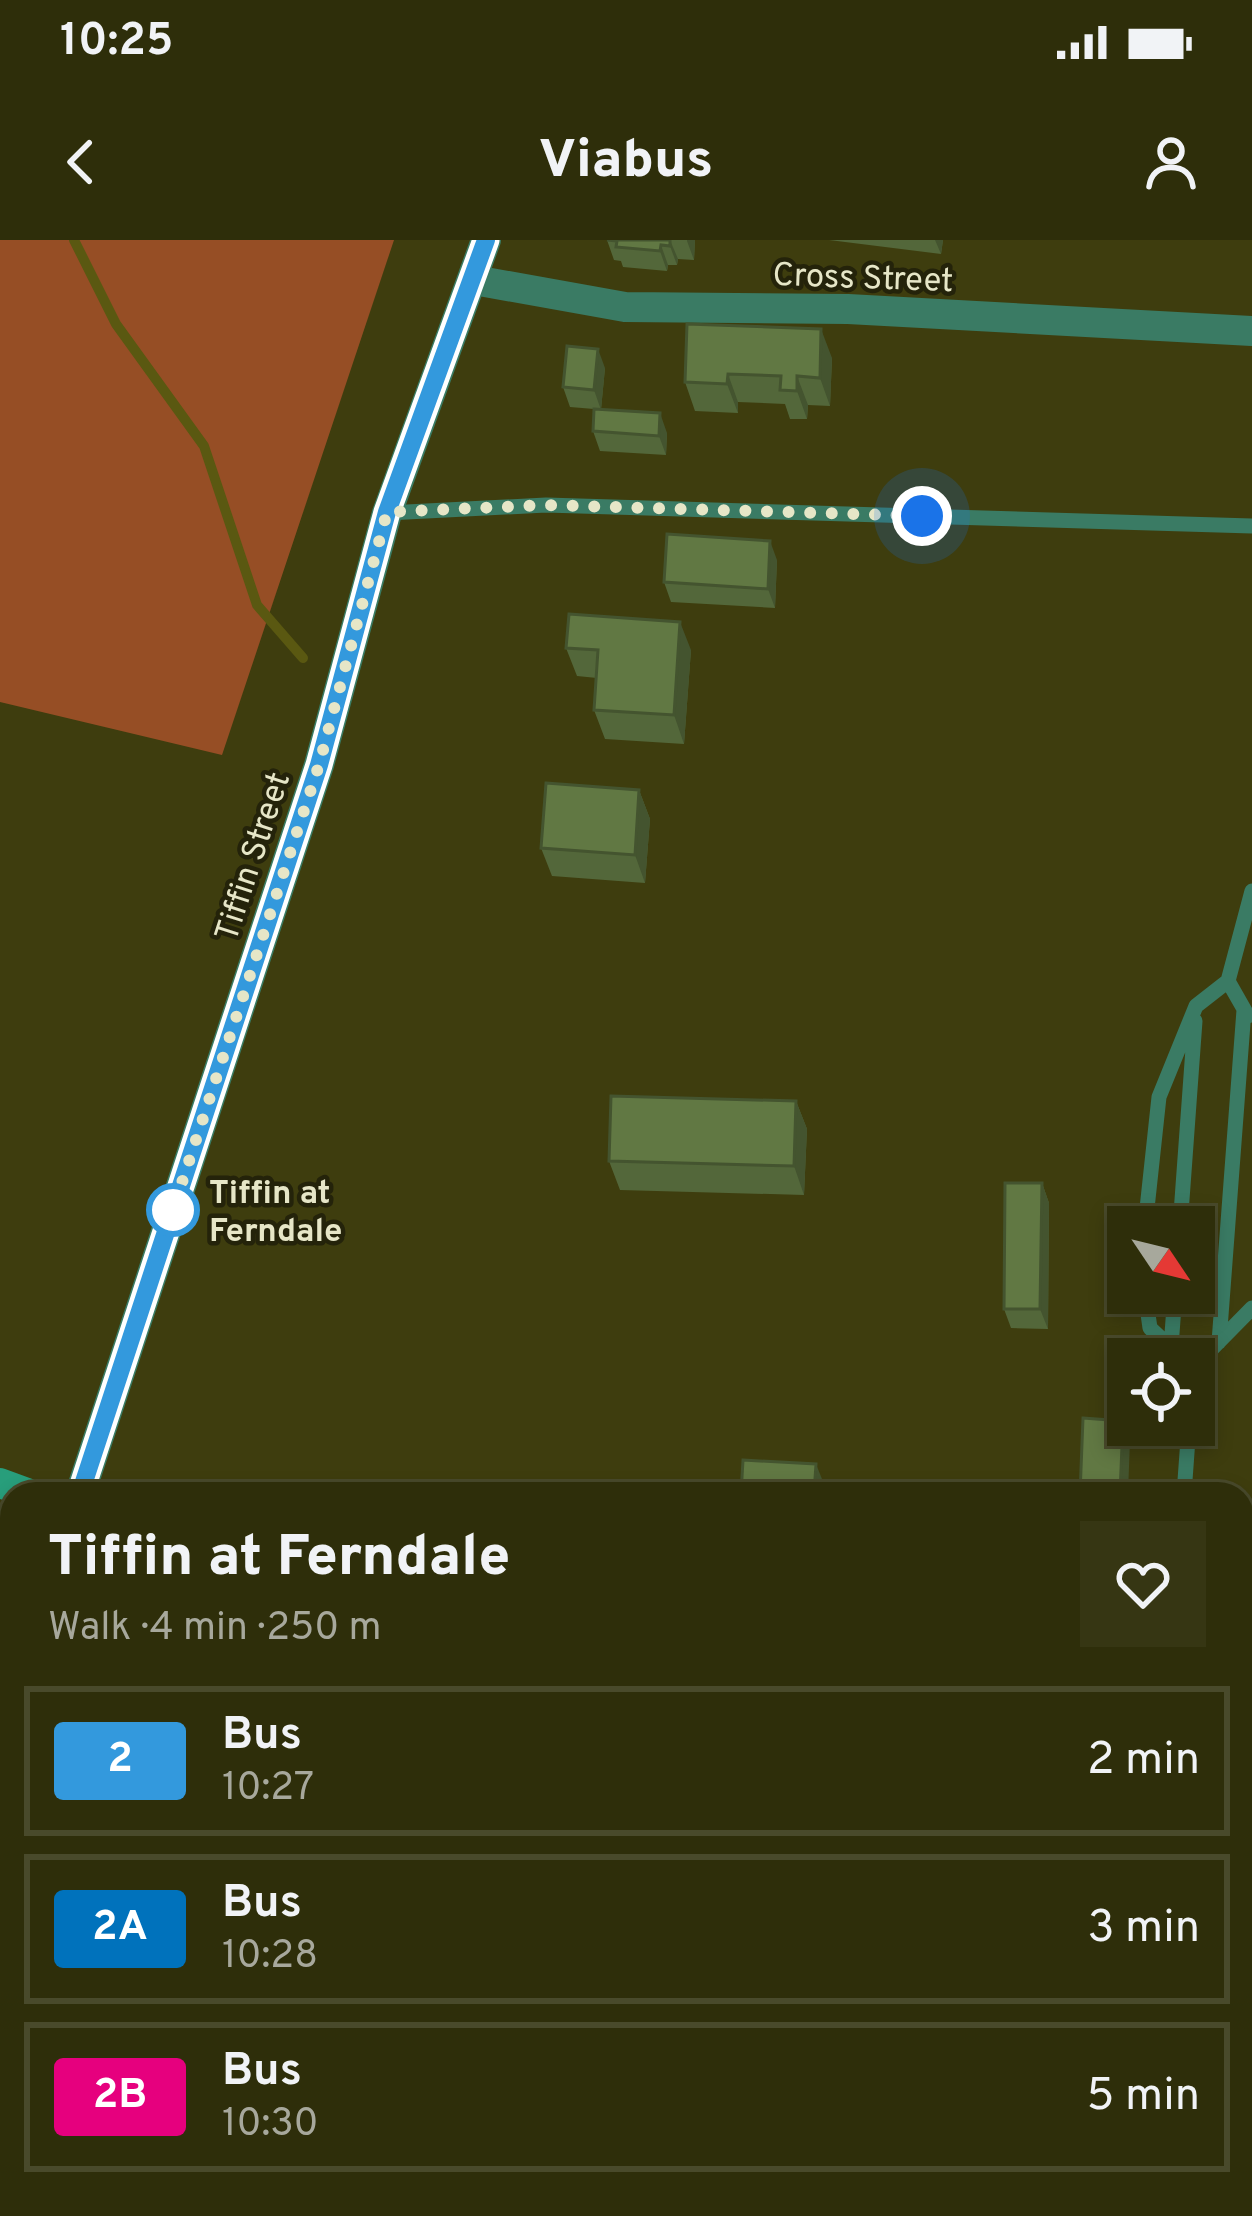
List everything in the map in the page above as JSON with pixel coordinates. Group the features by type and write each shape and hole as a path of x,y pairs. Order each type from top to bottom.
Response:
{"street":[{"name":"Tiffin Street","path":"84,1482 319,765 387,512 486,240"},
{"name":"Cross Street","path":"474,280 625,307 848,309 1252,332"}],"lane":[{"path":"387,512 546,505 1252,526"},
{"path":"1147,1206 1159,1097 1196,1006 1228,981 1252,891"},
{"path":"1219,1342 1248,1017 1228,981"},
{"path":"1182,1206 1196,1006"},
{"path":"1215,1346 1252,1308"},
{"path":"1185,1482 1187,1446"}],"shaded area":[{"path":"0,240 394,240 222,755 0,702"}],"building":[{"path":"607,240 670,240 670,246 661,245 660,251 616,247 617,241"},
{"path":"687,324 821,329 820,378 797,376 797,391 780,390 781,376 728,374 727,384 685,382"},
{"path":"567,346 598,349 594,390 563,387"},
{"path":"594,409 660,413 659,436 593,431"},
{"path":"667,534 770,541 768,589 664,582"},
{"path":"569,614 680,622 674,715 594,710 598,650 566,648"},
{"path":"546,783 639,790 635,855 541,848"},
{"path":"611,1096 796,1101 794,1166 609,1161"},
{"path":"1005,1183 1042,1183 1040,1309 1004,1309"},
{"path":"1083,1418 1107,1420 1107,1446 1122,1446 1120,1482 1080,1482"},
{"path":"743,1460 816,1464 815,1482 742,1482"}],"waterway":[{"path":"74,240 116,324 204,446 257,605 303,658"}],"bus line":[{"name":"2","path":"84,1482 319,765 387,512 486,240"}],"place":[{"name":"Tiffin at Ferndale","path":"173,1210"}],"route":[{"path":"173,1210 171,1216 319,765 387,512 546,505 922,516"}]}
